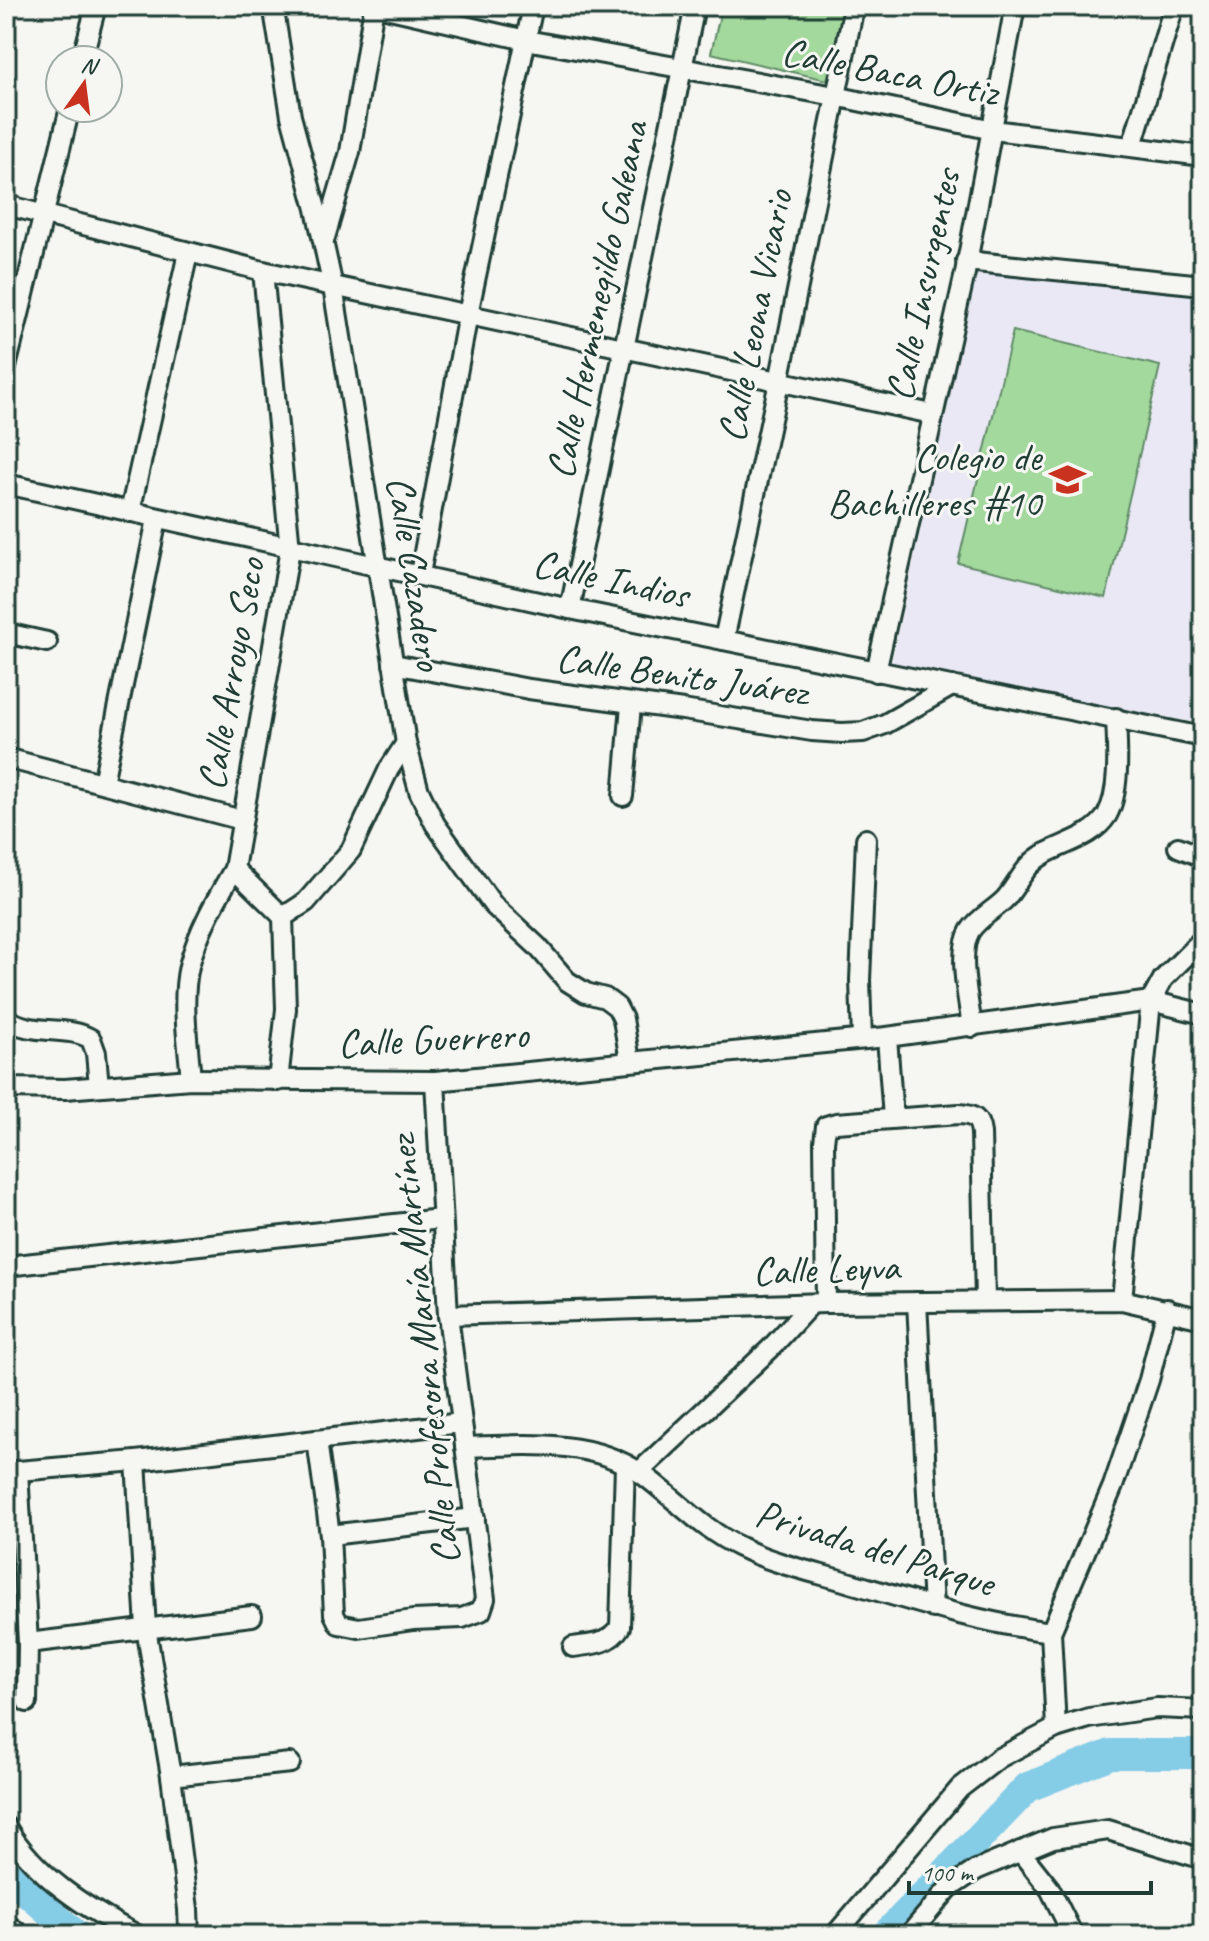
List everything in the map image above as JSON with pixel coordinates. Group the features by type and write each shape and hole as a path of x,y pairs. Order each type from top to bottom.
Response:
{"street":[{"path":"86,44 96,6"},
{"path":"324,241 350,152 376,6"},
{"name":"Calle Baca Ortiz","path":"376,6 526,40 835,96 993,130 1203,156"},
{"path":"420,574 468,314 533,6"},
{"name":"Calle Hermenegildo Galeana","path":"570,609 695,6"},
{"name":"Calle Leona Vicario","path":"724,640 854,6"},
{"name":"Calle Insurgentes","path":"876,672 966,261 1015,6"},
{"path":"1132,146 1174,6"},
{"name":"Calle Cazadero","path":"273,10 291,116 333,287 406,743 419,791 435,824 493,905 538,947 567,981 586,993 605,998 617,1007 623,1019 630,1061"},
{"path":"6,367 66,124"},
{"path":"6,205 333,287 623,346 932,414"},
{"path":"130,512 188,253"},
{"path":"966,261 1203,285"},
{"name":"Calle Arroyo Seco","path":"191,1079 187,1002 189,967 208,915 234,869 290,549 263,271"},
{"name":"Calle Indios","path":"6,484 570,609 1203,737"},
{"path":"103,783 157,519"},
{"path":"6,633 47,642"},
{"name":"Calle Benito Juárez","path":"393,664 529,689 812,731 863,732 897,719 952,686"},
{"path":"623,796 631,705"},
{"path":"972,1027 965,950 970,931 1006,898 1032,862 1091,831 1106,817 1112,803 1116,768 1116,718"},
{"path":"283,917 315,894 351,850 389,769 406,743"},
{"path":"6,758 242,820"},
{"path":"862,1039 860,980 866,839"},
{"path":"1178,847 1203,857"},
{"path":"234,869 283,917 286,1009 278,1081"},
{"path":"1122,1300 1151,1001 1163,979 1203,939"},
{"name":"Calle Guerrero","path":"6,1088 99,1086 191,1079 435,1081 887,1037 1151,1001 1203,1014"},
{"path":"6,1018 27,1027 72,1032 91,1039 96,1053 99,1086"},
{"path":"887,1037 893,1118"},
{"name":"Calle Profesora María Martínez","path":"330,1535 334,1614 339,1624 359,1628 413,1620 462,1618 481,1611 485,1599 448,1315 435,1081"},
{"path":"573,1647 604,1642 613,1637 620,1627 632,1469 818,1304 825,1127 836,1123 959,1114 977,1119 982,1152 985,1300"},
{"path":"6,1266 441,1219"},
{"name":"Calle Leyva","path":"448,1315 985,1300 1122,1300 1203,1319"},
{"path":"917,1302 933,1608"},
{"path":"1056,1728 1051,1632 1113,1486 1149,1380 1167,1309"},
{"path":"27,1702 28,1643 12,1472 136,1461 461,1423"},
{"path":"317,1440 330,1535 475,1518"},
{"name":"Privada del Parque","path":"465,1447 545,1445 575,1447 605,1455 632,1469 715,1533 763,1557 933,1608 1019,1628 1051,1632"},
{"path":"136,1461 146,1628 171,1776 189,1935"},
{"path":"28,1643 252,1616"},
{"path":"835,1935 960,1788 999,1758 1056,1728 1112,1714 1157,1708 1203,1710"},
{"path":"171,1776 290,1763"},
{"path":"6,1827 26,1856 42,1872 99,1915 137,1935"},
{"path":"909,1935 949,1888 976,1870 1053,1838 1099,1830 1127,1835 1203,1859"},
{"path":"1020,1851 1050,1889 1073,1935"},
{"path":"6,1924 21,1935"}],"shaded area":[{"name":"Colegio de Bachilleres #10","path":"977,272 1203,295 1203,724 891,664"}],"green space":[{"path":"722,6 844,6 827,80 711,53"},
{"path":"1013,331 1160,366 1106,598 958,563"}],"waterway":[{"path":"886,1935 1028,1787 1111,1754 1203,1754"},
{"path":"6,1873 76,1935"}],"place":[{"name":"Colegio de Bachilleres #10","path":"1067,480"}]}
